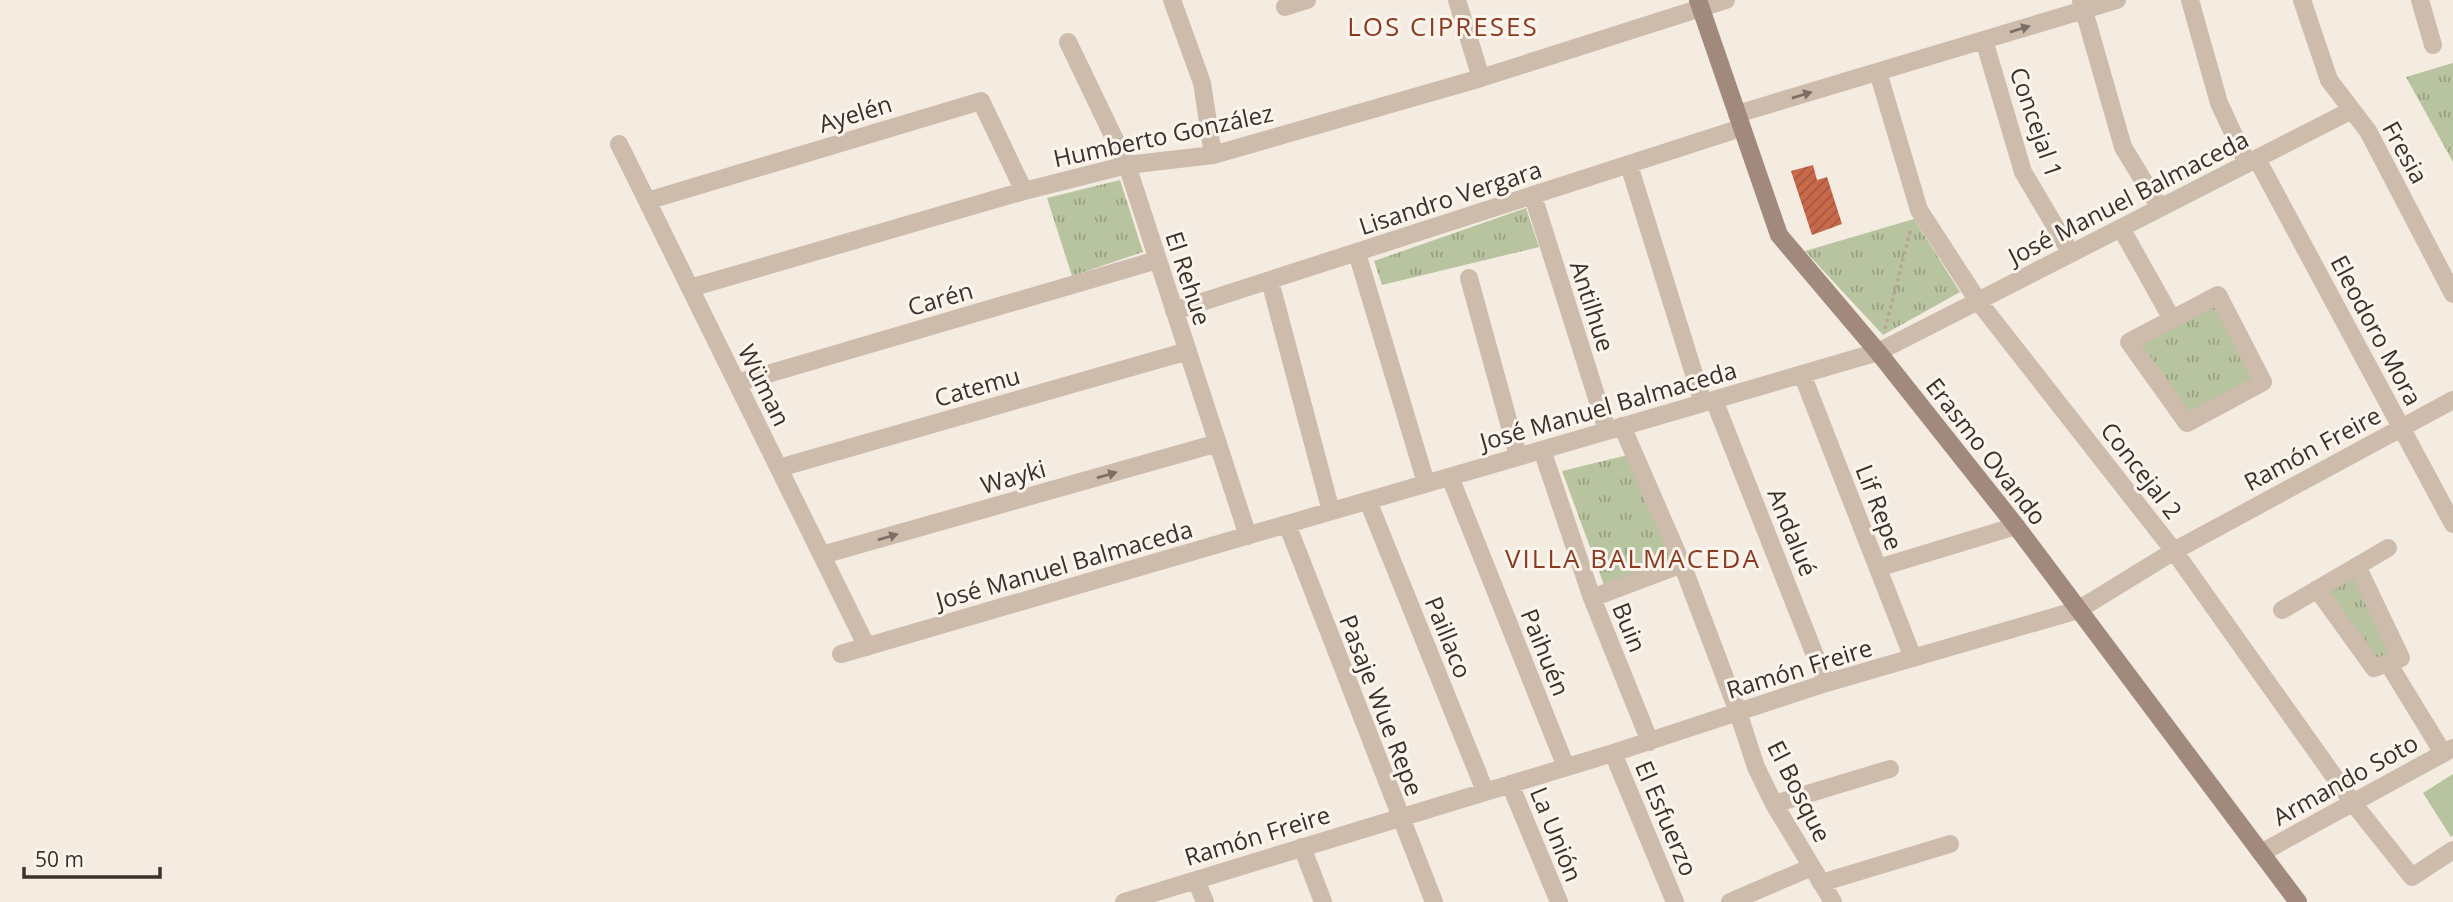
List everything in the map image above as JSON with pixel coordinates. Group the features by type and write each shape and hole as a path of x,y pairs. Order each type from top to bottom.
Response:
{"street":[{"path":"1172,0 1202,83 1213,155"},
{"path":"1284,6 1307,0"},
{"path":"1458,0 1480,78"},
{"name":"Humberto González","path":"690,288 1024,191 1127,165 1213,155 1480,78 1700,4 1726,0"},
{"name":"Lisandro Vergara","path":"1174,311 1629,165 1739,121 1878,72 1984,40 2082,5 2118,0"},
{"name":"Eleodoro Mora","path":"2190,0 2219,103 2453,524"},
{"name":"Fresia","path":"2302,0 2329,80 2368,131 2453,294"},
{"path":"2420,0 2433,45"},
{"name":"Erasmo Ovando","path":"1700,4 1779,235 1878,352 2017,526 2298,902"},
{"path":"2082,5 2123,147 2160,208"},
{"name":"Concejal 1","path":"1984,40 2023,172 2071,253"},
{"name":"El Rehue","path":"1068,42 1127,165 1248,536"},
{"name":"Concejal 2","path":"1878,72 1919,210 1978,301 2174,551 2353,803 2412,877 2453,850"},
{"name":"Ayelén","path":"647,201 981,101 1024,191"},
{"name":"José Manuel Balmaceda","path":"841,654 1878,352 2351,110"},
{"name":"Wüman","path":"619,144 867,647"},
{"name":"Andalué","path":"1629,165 1709,401 1826,683"},
{"name":"Antilhue","path":"1533,196 1615,428"},
{"path":"2121,228 2172,319"},
{"path":"1357,253 1426,483"},
{"name":"Carén","path":"737,383 1157,260"},
{"path":"1469,278 1518,456"},
{"path":"1270,281 1331,511"},
{"path":"2217,295 2263,382 2187,423 2129,342 2172,319 2217,295"},
{"name":"Catemu","path":"779,468 1188,351"},
{"name":"Lif Repe","path":"1802,374 1913,658"},
{"name":"Ramón Freire","path":"1124,902 1614,753 1826,683 2078,610 2174,551 2453,400"},
{"name":"El Bosque","path":"1615,428 1682,564 1738,712 1755,767 1832,902"},
{"name":"Wayki","path":"822,555 1218,443"},
{"name":"Buin","path":"1542,450 1592,598 1650,741"},
{"name":"Paihuén","path":"1450,477 1566,767"},
{"name":"Paillaco","path":"1368,500 1485,791"},
{"name":"Pasaje Wue Repe","path":"1287,524 1434,902"},
{"path":"1878,568 2017,526"},
{"path":"2282,610 2388,548"},
{"path":"1592,598 1682,564"},
{"path":"2317,589 2374,668 2401,658 2357,566"},
{"path":"2388,663 2448,751"},
{"name":"Armando Soto","path":"2261,853 2448,751"},
{"name":"El Esfuerzo","path":"1614,753 1675,902"},
{"path":"1774,804 1890,769"},
{"name":"La Unión","path":"1510,784 1559,902"},
{"path":"1730,902 1816,875 1950,844"},
{"path":"1302,848 1323,902"},
{"path":"1196,880 1205,902"}],"path":[{"path":"1884,332 1913,219"}],"green space":[{"path":"2453,63 2453,162 2406,77"},
{"path":"1120,180 1143,252 1072,276 1047,198"},
{"path":"1526,208 1539,247 1382,285 1374,261"},
{"path":"1914,219 1960,292 1883,335 1805,251"},
{"path":"2217,296 2261,382 2187,421 2130,342"},
{"path":"1628,455 1672,558 1604,585 1562,471"},
{"path":"2356,567 2400,658 2374,667 2318,589"},
{"path":"2453,774 2453,835 2451,837 2423,793"}],"building":[{"path":"1813,165 1817,180 1827,177 1842,224 1812,235 1791,171"}],"district":[{"name":"LOS CIPRESES","path":"1443,26"},
{"name":"VILLA BALMACEDA","path":"1633,558"}]}
